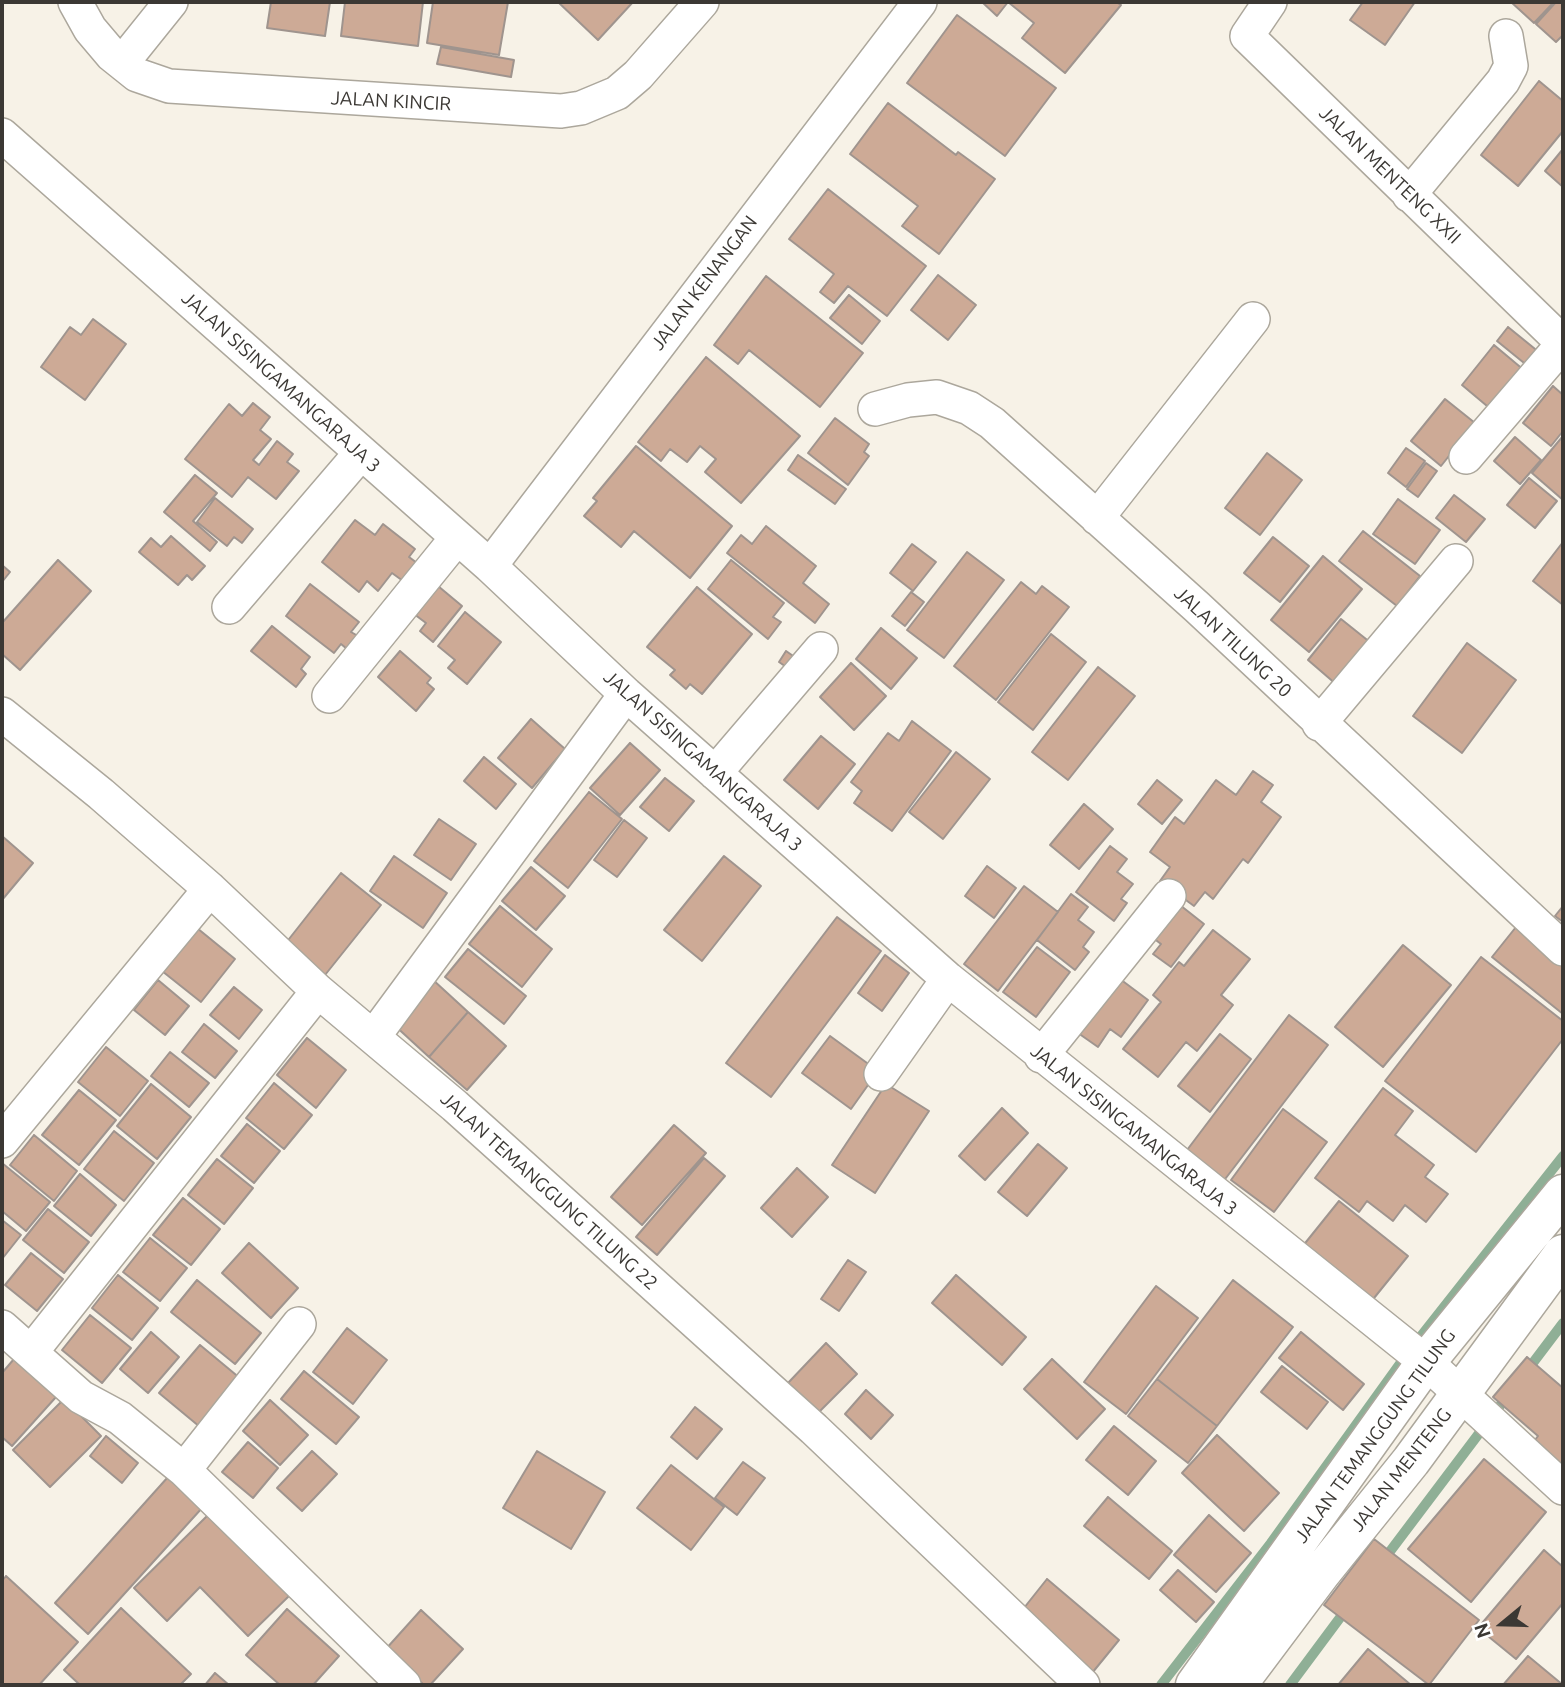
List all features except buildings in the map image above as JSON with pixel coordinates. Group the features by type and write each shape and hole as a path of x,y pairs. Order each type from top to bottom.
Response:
{"street":[{"name":"JALAN KINCIR","path":"75,2 102,45 137,75 156,83 185,88 561,111 582,108 617,93 638,75 702,2"},
{"path":"122,63 171,2"},
{"name":"JALAN KENANGAN","path":"490,566 920,2"},
{"name":"JALAN MENTENG XXII","path":"1270,2 1247,36 1563,343"},
{"path":"1409,195 1503,81 1511,66 1506,36"},
{"name":"JALAN SISINGAMANGARAJA 3","path":"2,135 456,539 490,566 626,694 948,979 1426,1362 1563,1488"},
{"path":"1097,518 1253,319"},
{"path":"1466,457 1563,343"},
{"name":"JALAN TILUNG 20","path":"874,409 908,400 937,397 969,408 992,423 1563,948"},
{"path":"229,607 360,454"},
{"path":"329,696 456,539"},
{"path":"1319,724 1456,561"},
{"path":"715,773 821,649"},
{"path":"374,1036 626,694"},
{"name":"JALAN TEMANGGUNG TILUNG 22","path":"2,714 101,794 210,889 318,991 374,1036 814,1429 1083,1685"},
{"path":"2,1141 210,889"},
{"path":"1041,1056 1169,896"},
{"path":"881,1074 948,979"},
{"path":"318,991 12,1340 81,1398 120,1418 184,1470 404,1685"},
{"name":"JALAN TEMANGGUNG TILUNG","path":"1195,1685 1426,1362 1563,1194"},
{"name":"JALAN MENTENG","path":"1237,1685 1321,1573 1411,1461 1563,1254"},
{"path":"184,1470 299,1324"}],"waterway":[{"path":"1161,1685 1271,1543 1410,1350 1563,1156"},
{"path":"1526,1372 1563,1323"},
{"path":"1382,1562 1508,1395"},
{"path":"1290,1685 1348,1607"}]}
